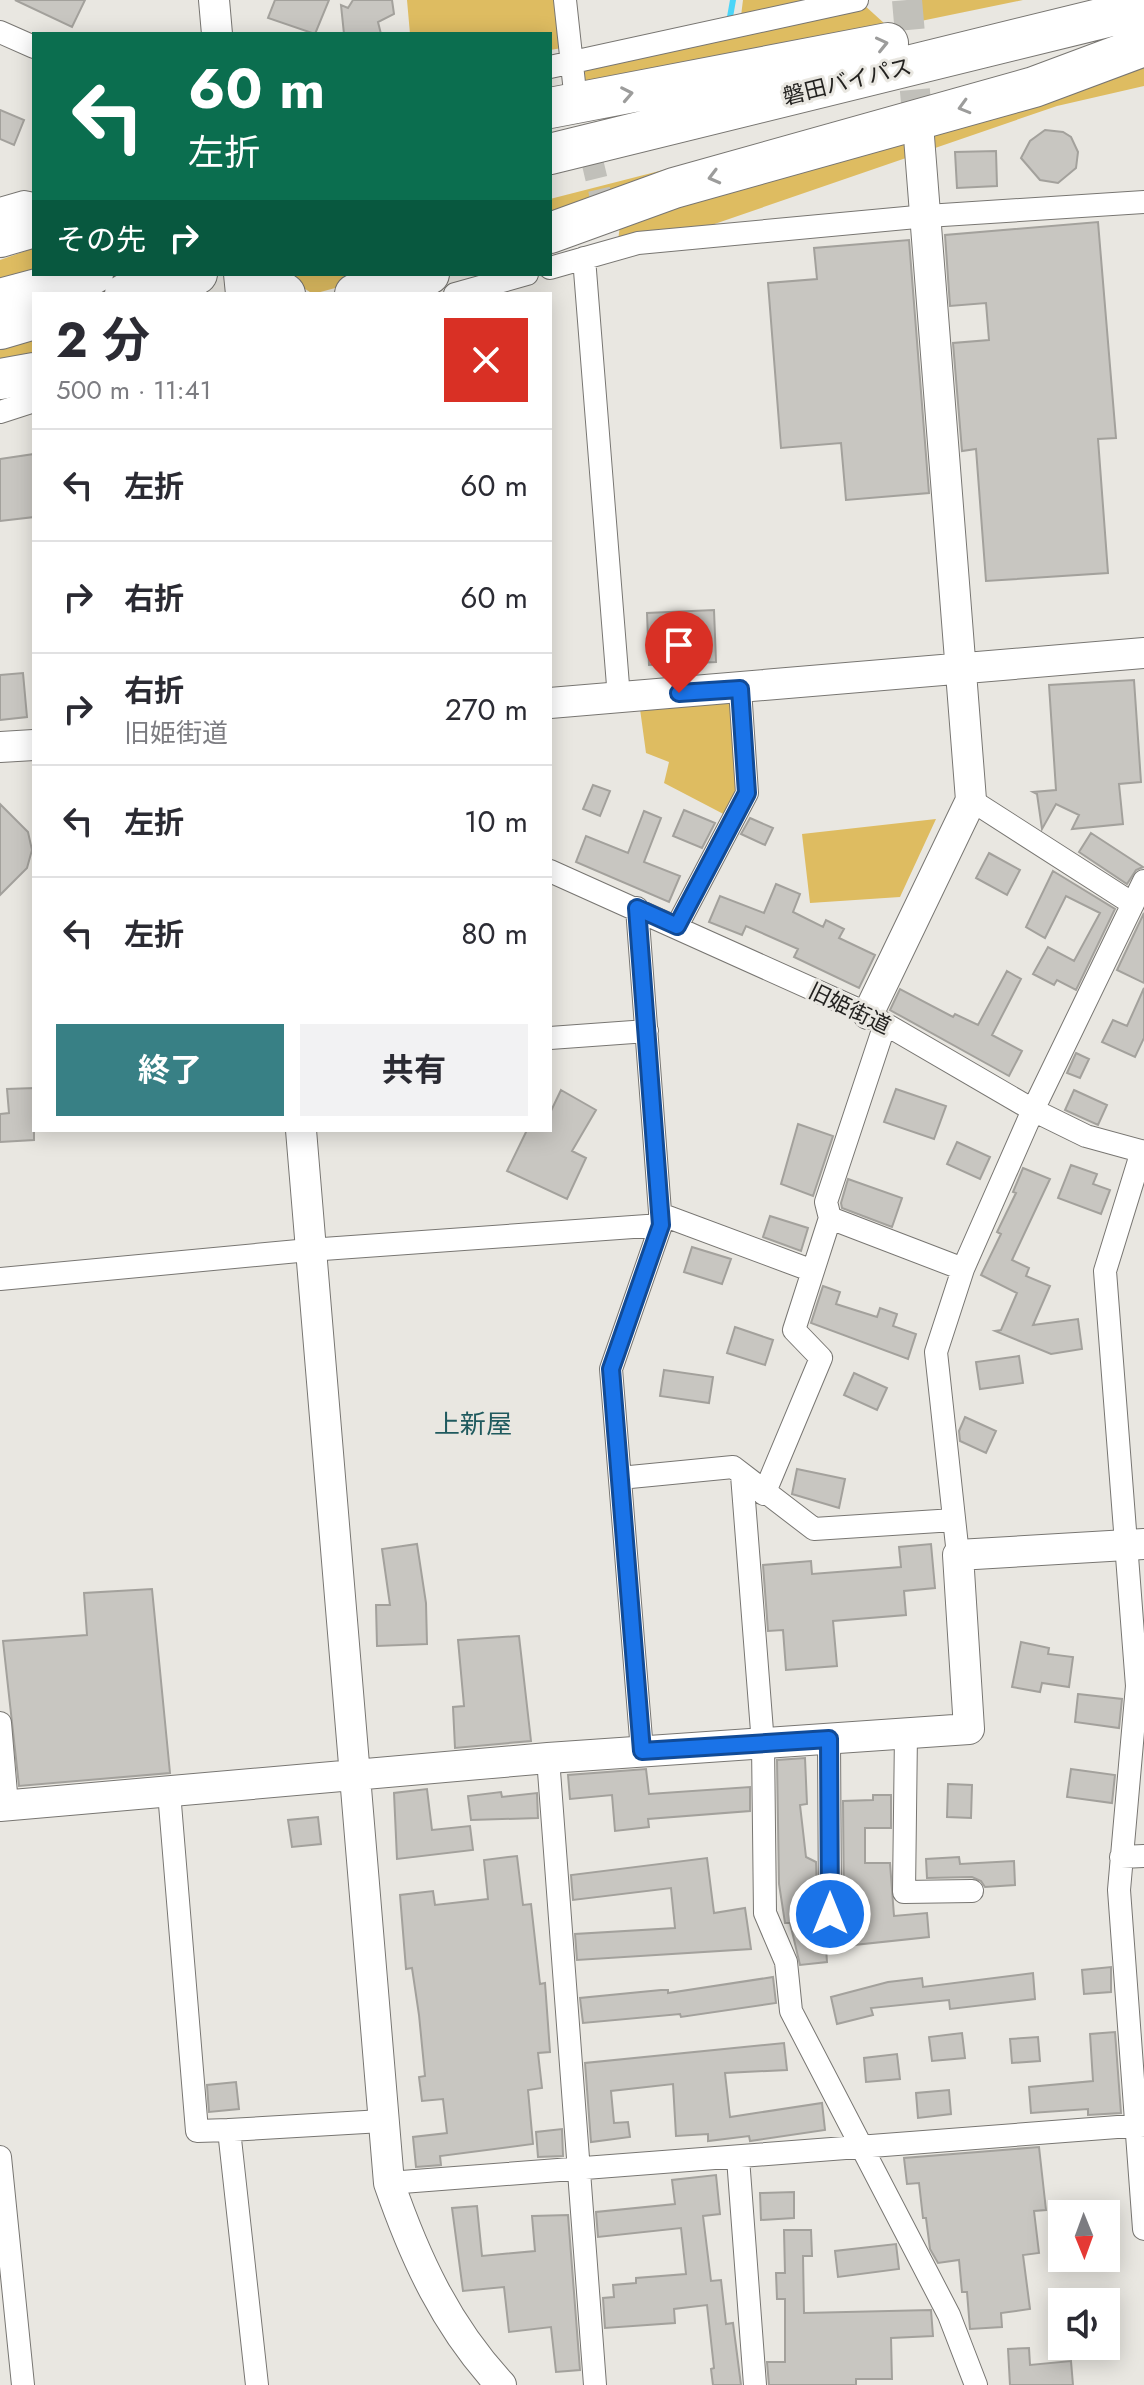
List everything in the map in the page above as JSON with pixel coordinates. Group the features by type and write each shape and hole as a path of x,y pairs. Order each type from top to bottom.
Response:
{"highway":[{"path":"561,80 835,55 1076,0"},
{"name":"磐田バイパス","path":"552,154 1144,8"},
{"name":"磐田バイパス","path":"552,181 751,130 1144,36"},
{"path":"552,232 674,188 1034,87 1144,46"},
{"path":"0,237 32,228"},
{"path":"0,299 86,276"},
{"path":"137,292 218,276"},
{"path":"260,276 282,292"},
{"path":"374,292 423,276"},
{"path":"0,329 32,320"},
{"path":"0,379 32,373"}],"street":[{"path":"214,0 217,32"},
{"path":"565,0 561,80 857,0"},
{"path":"0,32 32,46"},
{"path":"764,1494 821,1358 794,1330 830,1218 826,1202 876,1019 971,800 919,137"},
{"path":"0,209 24,202 32,204"},
{"path":"552,267 638,243 927,216 1144,202"},
{"path":"607,224 617,249"},
{"path":"584,258 619,698"},
{"path":"462,292 520,276"},
{"path":"0,412 32,402"},
{"path":"552,703 1144,653"},
{"path":"677,926 747,793 740,689"},
{"path":"0,747 32,745"},
{"path":"971,800 1133,904"},
{"name":"旧姫街道","path":"552,872 876,1019 1033,1110 1086,1136 1143,1152"},
{"path":"0,1723 4,1805 548,1758 969,1729 958,1555 936,1352 963,1269 1033,1110 1144,881"},
{"path":"637,908 661,1220 611,1369 642,1751"},
{"path":"552,1038 647,1031"},
{"path":"301,1132 389,2183 411,2247 443,2311 501,2385"},
{"path":"1143,1152 1105,1271 1136,1544 1137,1686 1119,1890 1140,2126 1144,2229"},
{"path":"830,1218 963,1269"},
{"path":"0,1279 661,1220 813,1271"},
{"path":"620,1478 733,1467 764,1494 814,1529 954,1520"},
{"path":"742,1475 763,1744 765,1913 786,1962 791,2011 949,2315 976,2385"},
{"path":"958,1555 1136,1544"},
{"path":"906,1733 904,1892 972,1891"},
{"path":"829,1739 830,1914"},
{"path":"548,1758 595,2385"},
{"path":"169,1792 197,2131 382,2121"},
{"path":"1121,1857 1144,1856"},
{"path":"389,2183 1140,2126"},
{"path":"229,2130 257,2385"},
{"path":"0,2157 23,2385"},
{"path":"738,2158 755,2385"}],"shaded area":[{"path":"407,0 565,0 568,47 552,50 552,32 410,32"},
{"path":"743,0 841,0 741,16"},
{"path":"916,0 1023,0 916,22"},
{"path":"863,4 885,24 583,83 583,64"},
{"path":"1144,55 1144,86 1057,106 665,241 617,249 620,225"},
{"path":"816,131 552,229 552,198"},
{"path":"32,249 32,271 0,280 0,260"},
{"path":"285,276 380,276 320,292 310,292"},
{"path":"32,338 32,371 0,377 0,346"},
{"path":"740,698 747,793 733,819 664,783 669,762 646,753 640,709"},
{"path":"936,819 900,897 810,903 802,834"}],"building":[{"path":"15,0 85,0 72,27"},
{"path":"275,0 329,0 316,32 268,18"},
{"path":"353,0 392,0 394,14 378,22 380,32 344,32 341,5 348,8"},
{"path":"0,110 24,120 14,145 0,139"},
{"path":"1045,130 1063,132 1071,137 1078,152 1076,168 1058,183 1040,180 1021,158 1030,141"},
{"path":"996,151 997,186 957,188 955,152"},
{"path":"1098,222 1116,438 1098,439 1108,573 986,581 976,449 962,451 953,343 989,340 986,303 950,306 945,235"},
{"path":"909,240 929,493 846,500 841,443 781,448 768,283 817,279 814,248"},
{"path":"32,454 32,517 0,521 0,459"},
{"path":"714,610 716,662 649,665 647,613"},
{"path":"23,673 27,717 0,720 0,675"},
{"path":"1134,680 1141,782 1119,784 1123,824 1072,829 1079,815 1056,804 1042,829 1037,794 1033,792 1056,790 1049,685"},
{"path":"593,785 610,791 600,816 583,809"},
{"path":"0,804 28,832 32,850 27,868 0,895"},
{"path":"684,810 715,823 702,848 673,836"},
{"path":"644,811 661,818 644,862 680,876 669,902 576,862 586,836 628,853"},
{"path":"750,818 773,828 765,845 741,834"},
{"path":"1091,833 1143,867 1136,870 1127,884 1079,852"},
{"path":"989,853 1020,870 1007,895 976,878"},
{"path":"1053,871 1115,909 1076,990 1057,980 1054,985 1033,974 1048,947 1074,961 1100,913 1066,896 1045,938 1026,927"},
{"path":"776,884 800,894 793,912 823,927 826,920 844,929 839,938 875,955 859,988 794,957 798,949 746,926 742,935 709,922 720,896 764,913"},
{"path":"1144,913 1144,983 1117,970"},
{"path":"1007,971 1021,979 992,1035 1022,1051 1009,1076 890,1010 900,989 953,1017 955,1014 978,1025"},
{"path":"1144,988 1144,1038 1135,1057 1102,1042 1113,1020 1127,1026"},
{"path":"1076,1053 1089,1059 1080,1078 1067,1073"},
{"path":"32,1088 34,1140 0,1142 0,1114 9,1113 7,1089"},
{"path":"896,1089 946,1106 934,1139 884,1122"},
{"path":"561,1090 596,1110 572,1151 586,1158 567,1199 507,1171 526,1132 552,1132 552,1109"},
{"path":"1074,1090 1107,1105 1098,1125 1065,1110"},
{"path":"798,1124 833,1136 813,1196 781,1184"},
{"path":"957,1142 990,1157 980,1179 947,1164"},
{"path":"1071,1165 1097,1174 1093,1184 1110,1190 1101,1214 1058,1198"},
{"path":"1023,1168 1050,1179 1012,1260 1029,1268 1026,1276 1050,1286 1033,1325 1078,1319 1082,1349 1051,1354 995,1331 1001,1330 1017,1293 981,1275 1001,1234 997,1232 1016,1193 1013,1192"},
{"path":"848,1179 902,1198 892,1227 842,1208"},
{"path":"770,1216 808,1228 801,1251 763,1237"},
{"path":"692,1247 731,1259 722,1284 684,1272"},
{"path":"823,1286 840,1292 836,1304 877,1317 880,1308 897,1314 893,1326 916,1334 908,1359 811,1323"},
{"path":"735,1327 773,1340 765,1365 727,1353"},
{"path":"1019,1356 1023,1383 980,1389 976,1362"},
{"path":"664,1370 713,1377 709,1403 660,1396"},
{"path":"854,1373 887,1388 877,1410 844,1395"},
{"path":"965,1417 996,1431 986,1453 960,1441 959,1431"},
{"path":"797,1469 845,1479 839,1508 792,1494"},
{"path":"417,1544 426,1603 427,1644 377,1646 376,1605 390,1605 382,1549"},
{"path":"931,1544 935,1588 904,1591 906,1615 833,1621 837,1666 786,1670 783,1630 768,1631 763,1565 811,1561 812,1574 901,1567 899,1547"},
{"path":"152,1589 170,1773 19,1786 3,1641 87,1635 84,1593"},
{"path":"519,1636 531,1741 455,1748 453,1707 464,1706 458,1640"},
{"path":"1021,1642 1049,1648 1048,1654 1073,1657 1069,1687 1042,1683 1040,1692 1012,1687"},
{"path":"1078,1694 1122,1699 1119,1728 1075,1722"},
{"path":"805,1758 807,1804 800,1805 806,1857 816,1862 818,1922 831,1928 842,1922 844,1915 843,1801 873,1800 873,1795 891,1795 891,1828 865,1828 865,1863 890,1863 894,1916 927,1913 929,1937 826,1948 827,1962 800,1965 790,1923 785,1923 779,1884 777,1760"},
{"path":"646,1769 649,1794 750,1787 750,1811 648,1819 649,1827 615,1831 612,1795 570,1799 568,1775"},
{"path":"1071,1769 1115,1775 1112,1803 1067,1797"},
{"path":"948,1784 972,1785 971,1818 947,1817"},
{"path":"427,1789 432,1830 470,1826 473,1850 397,1859 394,1793"},
{"path":"501,1792 502,1797 537,1793 538,1818 471,1820 468,1796"},
{"path":"318,1817 321,1844 292,1847 288,1820"},
{"path":"517,1856 523,1905 531,1904 540,1984 545,1983 550,2052 538,2053 542,2088 528,2090 533,2144 440,2156 441,2165 416,2167 413,2137 447,2133 443,2099 422,2101 419,2077 425,2076 419,2015 412,1968 406,1969 400,1895 433,1891 435,1905 488,1899 484,1860"},
{"path":"959,1857 960,1864 1014,1861 1015,1885 985,1887 972,1877 927,1878 926,1859"},
{"path":"707,1858 714,1913 745,1908 751,1949 577,1960 575,1934 675,1928 671,1888 573,1900 571,1875"},
{"path":"1111,1967 1111,1992 1084,1994 1082,1970"},
{"path":"1033,1973 1035,1999 950,2009 949,2000 871,2008 873,2015 837,2024 831,1997 888,1982 922,1978 923,1987"},
{"path":"773,1977 776,2003 681,2017 680,2014 583,2023 580,1998 661,1990 668,1990 668,1993"},
{"path":"1115,2032 1121,2113 1088,2115 1088,2109 1031,2113 1029,2087 1093,2081 1090,2034"},
{"path":"962,2033 965,2058 932,2061 929,2037"},
{"path":"1038,2037 1040,2061 1012,2063 1010,2039"},
{"path":"784,2043 787,2070 725,2073 730,2117 822,2103 825,2130 750,2141 749,2136 708,2141 708,2134 676,2136 673,2084 611,2091 614,2123 628,2122 630,2137 591,2142 585,2063"},
{"path":"897,2054 900,2079 866,2082 864,2058"},
{"path":"236,2082 239,2109 209,2112 207,2085"},
{"path":"949,2090 951,2114 918,2118 916,2093"},
{"path":"562,2129 563,2156 538,2157 536,2132"},
{"path":"1039,2147 1046,2210 1034,2211 1039,2253 1023,2255 1030,2309 1001,2313 1002,2327 970,2329 967,2292 962,2292 959,2260 938,2263 930,2249 919,2183 907,2184 904,2158"},
{"path":"716,2175 720,2214 703,2216 711,2281 721,2280 726,2324 733,2323 741,2385 713,2385 707,2305 674,2309 675,2323 605,2328 603,2298 614,2297 613,2285 636,2283 636,2278 686,2274 681,2228 598,2237 596,2212 675,2204 672,2180"},
{"path":"794,2192 794,2218 761,2220 760,2193"},
{"path":"477,2206 482,2256 535,2251 532,2216 568,2215 580,2370 556,2372 551,2327 509,2332 504,2287 463,2291 452,2208"},
{"path":"784,2230 811,2230 812,2256 803,2256 804,2313 931,2310 933,2336 891,2338 892,2379 856,2379 856,2385 769,2385 767,2362 785,2362 785,2299 777,2299 776,2273 785,2273"},
{"path":"896,2244 899,2269 838,2277 835,2251"},
{"path":"1029,2348 1030,2365 1071,2361 1073,2385 1010,2385 1008,2349"}],"waterway":[{"path":"730,17 733,0"}],"tunnel":[{"path":"907,0 919,137"},
{"path":"576,93 607,223"}],"district":[{"name":"上新屋","path":"473,1424"}],"route":[{"path":"679,693 740,689 747,793 677,926 637,908 661,1225 611,1369 642,1751 829,1739 830,1914"}]}
